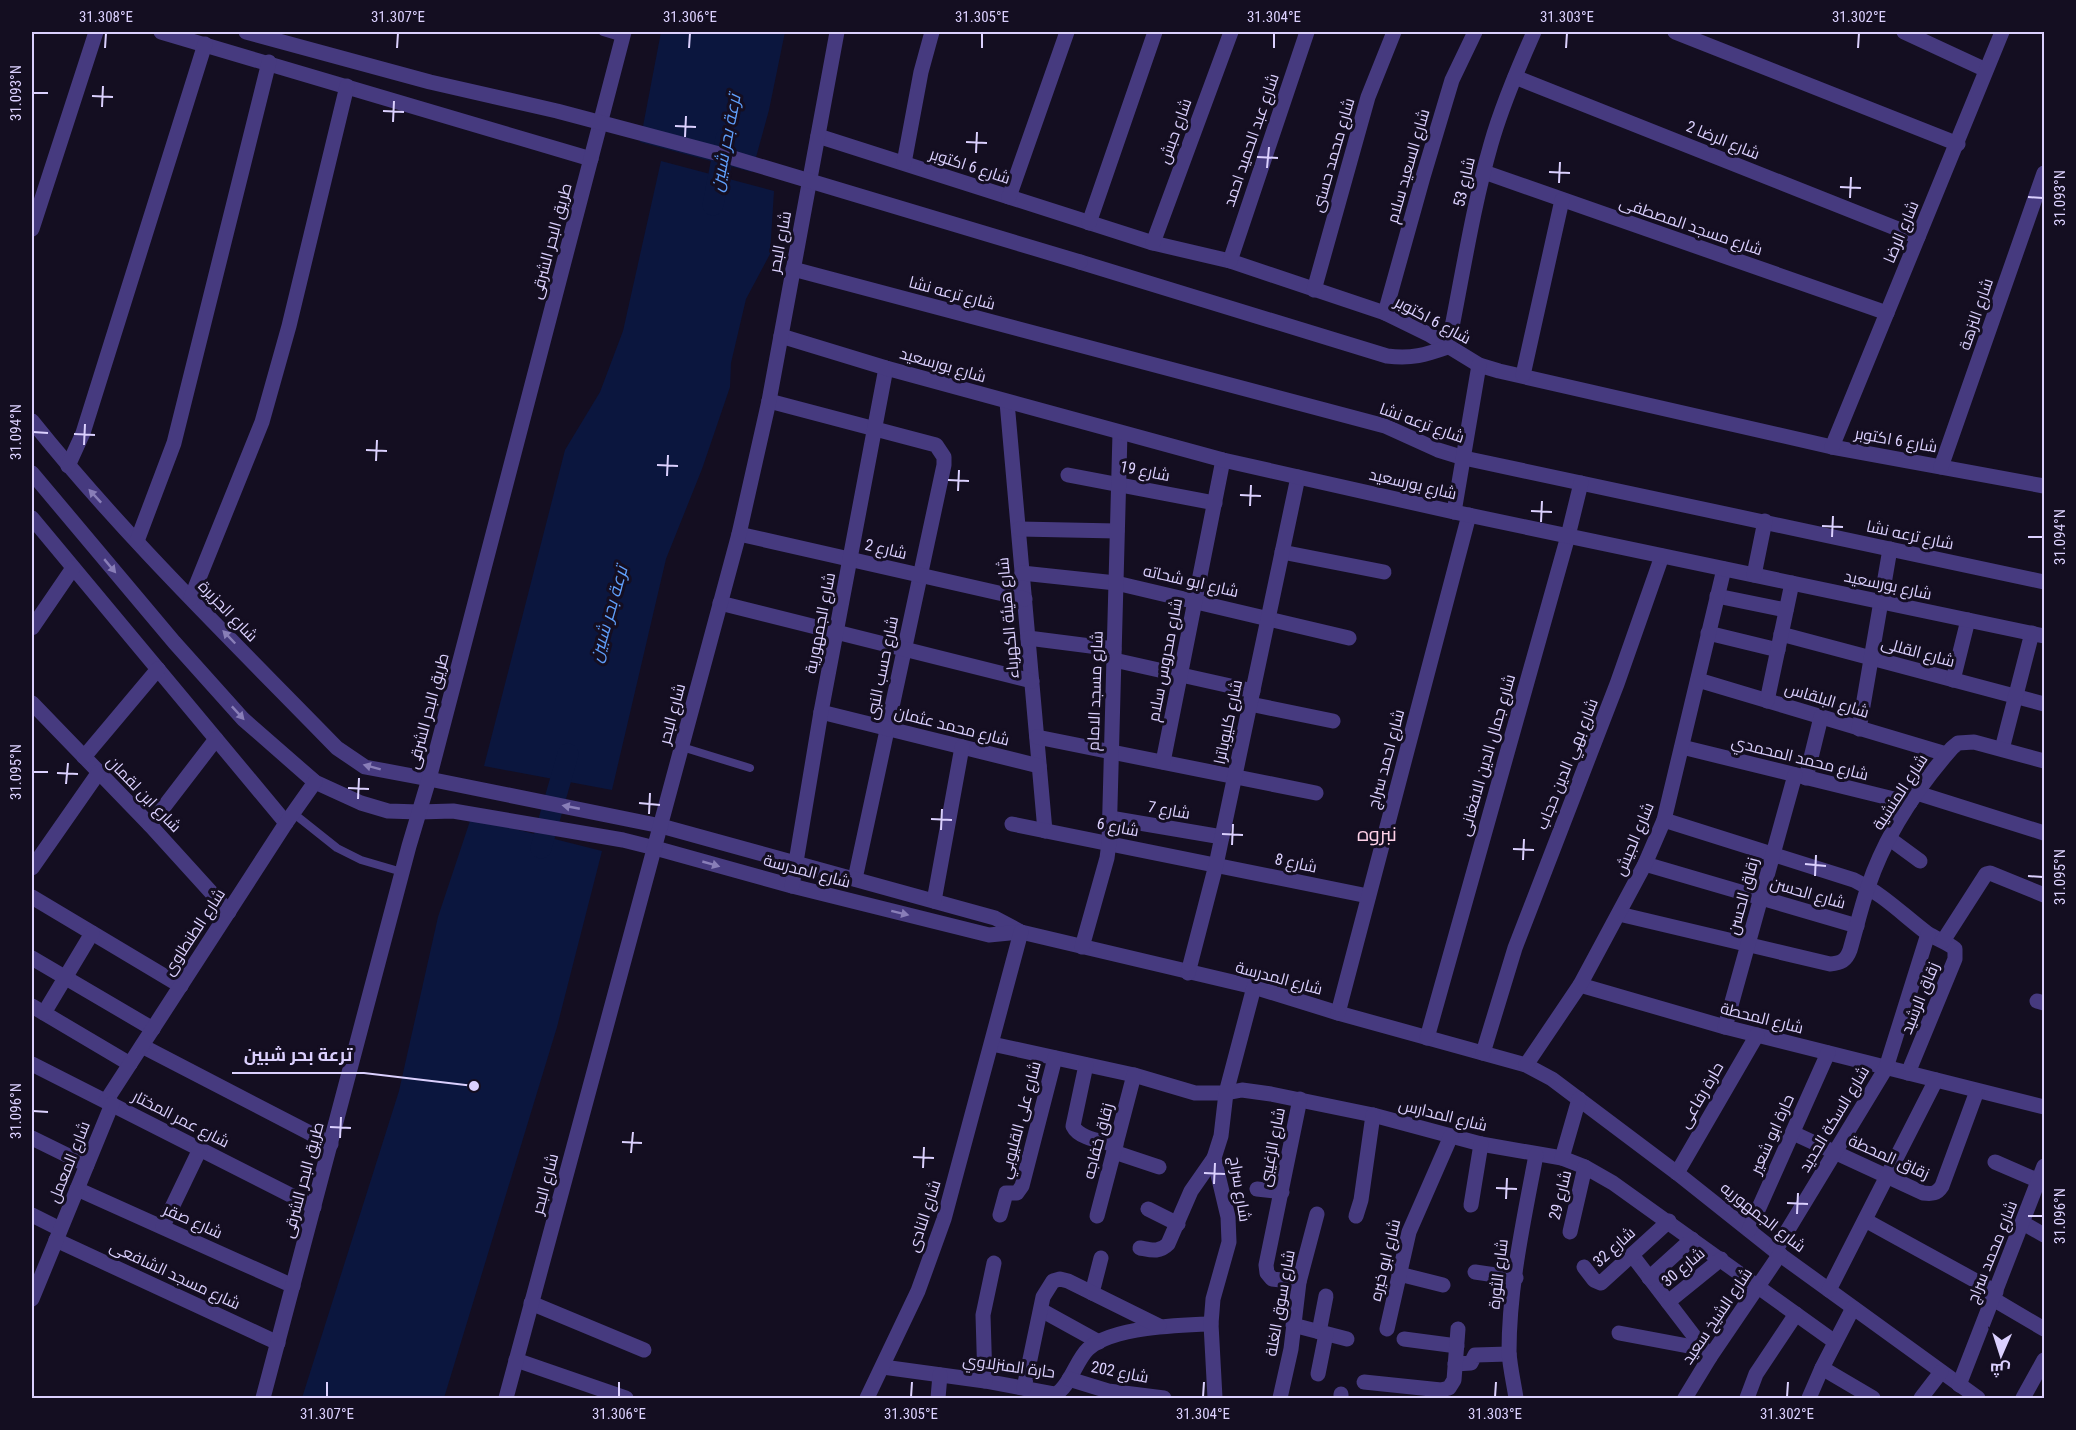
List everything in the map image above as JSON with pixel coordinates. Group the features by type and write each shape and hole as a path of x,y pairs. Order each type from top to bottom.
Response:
{"street":[{"path":"32,229 96,32"},
{"path":"161,32 591,159"},
{"path":"246,32 430,82 557,111 723,155 1387,356 1406,359 1448,347"},
{"name":"شارع البحر","path":"506,1398 739,534 769,401 837,32"},
{"path":"904,163 921,72 932,32"},
{"path":"1009,197 1067,32"},
{"path":"1089,223 1155,32"},
{"name":"شارع حبش","path":"1153,243 1231,32"},
{"name":"شارع عبد الحميد احمد","path":"1230,261 1307,32"},
{"name":"شارع محمد حسنى","path":"1314,290 1368,97 1394,32"},
{"name":"شارع السعيد سلام","path":"1385,313 1452,80 1475,32"},
{"name":"شارع 53","path":"1448,347 1492,141 1534,32"},
{"path":"1674,32 1958,144"},
{"path":"1904,32 1986,70"},
{"name":"شارع الرضا","path":"1832,447 2002,32"},
{"name":"طريق البحر الشرقى","path":"263,1398 402,872 429,779 624,35"},
{"path":"68,466 83,433 205,44"},
{"path":"137,542 174,443 268,62"},
{"name":"شارع الرضا 2","path":"1515,77 1918,237"},
{"path":"191,598 262,422 289,326 347,86"},
{"name":"شارع 6 اكتوبر","path":"818,136 1153,243 1230,261 1385,313 1430,335 1479,365 1832,447 2044,486"},
{"name":"شارع مسجد المصطفى","path":"1484,172 1887,313"},
{"name":"شارع النزهة","path":"1941,467 2044,173"},
{"path":"1523,375 1562,200"},
{"name":"شارع ترعه نشا","path":"793,269 1385,426 1438,450 1464,458 2044,582"},
{"name":"شارع بورسعيد","path":"781,336 1007,402 1223,460 1462,514 2038,635"},
{"name":"شارع احمد سراج","path":"1338,1013 1462,514 1464,458 1479,365"},
{"name":"شارع الجمهورية","path":"792,886 821,712 886,368"},
{"path":"769,401 874,429"},
{"name":"شارع هيئة الكهرباء","path":"1007,402 1045,831"},
{"name":"شارع الجزيرة","path":"32,421 68,466 137,542 337,748 365,767 629,818"},
{"name":"شارع حسب النبى","path":"855,879 944,465 944,457 936,446 874,429"},
{"name":"شارع مسجد الامام","path":"1082,947 1107,858 1109,843 1120,433"},
{"name":"شارع محروس سلام","path":"1163,762 1223,460"},
{"name":"شارع 19","path":"1068,475 1215,502"},
{"name":"شارع كليوباترا","path":"1188,973 1216,865 1298,477"},
{"path":"34,482 243,719 315,782 362,803 388,811 419,812"},
{"name":"شارع جمال الدين الافغانى","path":"1427,1038 1581,483"},
{"path":"32,518 216,739 290,818"},
{"path":"1754,575 1766,521"},
{"path":"1018,529 1118,531"},
{"name":"شارع 2","path":"739,534 1025,599"},
{"path":"1859,729 1890,549"},
{"path":"1282,552 1384,572"},
{"name":"شارع بهي الدين حجاب","path":"1483,1053 1515,948 1613,694 1662,556"},
{"path":"32,628 74,568"},
{"name":"شارع الجيش","path":"1526,1065 1580,985 1645,864 1664,820 1724,569"},
{"name":"شارع ابو شحاته","path":"1022,573 1116,583 1268,617 1348,638"},
{"path":"1767,701 1792,583"},
{"path":"1717,596 1786,610"},
{"path":"720,603 1032,681"},
{"path":"1953,680 1968,620"},
{"path":"1708,633 1778,650"},
{"name":"شارع القللى","path":"1781,634 2044,704"},
{"path":"2002,749 2015,697 2038,635"},
{"path":"1028,638 1114,654 1333,721"},
{"path":"84,757 158,669"},
{"name":"شارع البلقاس","path":"1698,680 1946,754"},
{"name":"شارع ابن لقمان","path":"32,703 150,825 229,912"},
{"name":"شارع محمد عثمان","path":"821,712 1040,766"},
{"name":"زقاق الحسن","path":"1725,1027 1774,853 1821,717"},
{"path":"1037,737 1316,793"},
{"path":"150,825 216,739"},
{"name":"شارع المنشية","path":"1748,946 1830,964 1839,963 1847,958 1868,886 1890,839 1913,798 1946,754 1958,743 1966,741 2044,761"},
{"path":"934,901 962,747"},
{"name":"شارع محمد المحمدي","path":"1682,747 1801,776 1913,798 2044,833"},
{"path":"32,868 99,772"},
{"name":"شارع الطنطاوى","path":"109,1103 130,1064 315,782"},
{"name":"شارع المدرسة","path":"419,812 453,811 623,840 792,886 989,935 1021,932"},
{"name":"شارع المدرسة","path":"629,818 995,918 1021,932 1254,987 1338,1013 1526,1065"},
{"name":"شارع 7","path":"1110,818 1222,837"},
{"path":"1664,820 1774,853 1868,886 1898,907 1928,934 1943,941 1986,874 1990,873 2044,895"},
{"name":"شارع 6","path":"1012,824 1216,865"},
{"path":"1890,839 1920,861"},
{"name":"شارع الحسن","path":"1645,864 1857,926"},
{"name":"شارع 8","path":"1216,865 1368,896"},
{"path":"34,903 92,933 181,986"},
{"path":"1619,914 1748,946"},
{"name":"شارع النادى","path":"867,1398 918,1291 944,1219 1021,932"},
{"path":"92,933 65,977 38,1009 130,1064"},
{"name":"شارع السكة الحديد","path":"1778,1253 1886,1068 1928,934"},
{"name":"زقاق الرشيد","path":"1908,1073 1957,954 1943,941"},
{"path":"32,958 153,1029"},
{"name":"شارع المحطة","path":"1580,985 1725,1027 2044,1107"},
{"name":"شارع سراج","path":"1215,1398 1211,1324 1213,1299 1229,1242 1228,1217 1214,1158 1221,1136 1226,1093 1254,987"},
{"name":"حارة رفاعى","path":"1677,1173 1757,1035"},
{"name":"شارع المدارس","path":"992,1044 1134,1076 1195,1093 1226,1093 1242,1090 1300,1100 1373,1115 1481,1144 1562,1158 1585,1167 1613,1183 1835,1342"},
{"path":"142,1046 331,1144"},
{"name":"حارة ابو شعير","path":"1749,1230 1828,1053"},
{"name":"شارع على القليوبي","path":"1000,1215 1006,1193 1017,1193 1022,1186 1055,1058"},
{"name":"شارع عمر المختار","path":"32,1064 314,1207"},
{"path":"1086,1065 1074,1118 1076,1131 1159,1167"},
{"name":"شارع الجمهوريه","path":"1526,1065 1552,1079 1778,1253 1978,1398"},
{"name":"زقاق خفاجه","path":"1097,1216 1134,1076"},
{"path":"1829,1290 1936,1080"},
{"name":"زقاق المحطة","path":"1793,1133 1923,1193 1931,1194 1939,1192 1942,1186 1977,1091"},
{"path":"1562,1158 1579,1099"},
{"name":"شارع الزغيبى","path":"1299,1282 1272,1279 1267,1273 1266,1265 1300,1100"},
{"name":"شارع المعمل","path":"32,1295 77,1190 109,1103"},
{"path":"1356,1216 1361,1200 1373,1115"},
{"name":"شارع ابو خيره","path":"1387,1329 1409,1232 1451,1136"},
{"path":"32,1140 87,1165"},
{"path":"1471,1204 1481,1144"},
{"path":"162,1226 200,1149"},
{"name":"شارع الثورة","path":"1516,1398 1509,1354 1521,1232 1536,1155"},
{"path":"1140,1248 1156,1251 1168,1244 1191,1191 1214,1158"},
{"path":"1995,1162 2040,1185"},
{"name":"شارع محمد سراج","path":"1959,1385 2040,1185 2044,1166"},
{"name":"شارع 29","path":"1570,1232 1585,1167"},
{"path":"1257,1189 1282,1192"},
{"name":"شارع صقر","path":"77,1190 294,1286"},
{"path":"1148,1209 1178,1224"},
{"name":"شارع سوق الغلة","path":"1280,1398 1291,1348 1299,1282 1317,1214"},
{"name":"شارع مسجد الشافعى","path":"32,1215 58,1234 278,1343"},
{"path":"1865,1220 1994,1295 2044,1329"},
{"name":"شارع 32","path":"1584,1268 1594,1280 1601,1283 1669,1221"},
{"path":"2023,1223 2044,1235"},
{"path":"1649,1278 1692,1239"},
{"name":"شارع الشيخ سعيد","path":"1685,1398 1707,1353 1757,1286 1778,1253"},
{"path":"1632,1255 1707,1353"},
{"path":"1092,1293 1101,1258"},
{"name":"شارع 30","path":"1668,1302 1721,1259"},
{"path":"985,1381 983,1315 994,1263"},
{"path":"1475,1272 1516,1278"},
{"path":"1399,1274 1443,1285"},
{"path":"1031,1392 1043,1298 1053,1281 1060,1279 1068,1281 1159,1326"},
{"path":"1318,1374 1326,1296"},
{"path":"531,1303 644,1350"},
{"path":"1809,1398 1853,1308"},
{"path":"1041,1310 1099,1341 1159,1326 1211,1324"},
{"path":"1747,1398 1756,1374 1796,1314"},
{"path":"1293,1324 1347,1339"},
{"path":"1364,1382 1420,1393 1449,1388 1454,1380 1458,1329"},
{"path":"1619,1333 1707,1353"},
{"path":"1404,1339 1457,1346"},
{"name":"حارة المنزلاوي","path":"883,1367 985,1381 1031,1392 1055,1394 1069,1379 1080,1358 1099,1341"},
{"path":"1455,1364 1471,1363 1475,1355 1509,1354"},
{"path":"516,1360 621,1398"},
{"path":"2023,1398 2044,1360"},
{"path":"1822,1368 1873,1398"},
{"path":"1921,1398 1941,1372"},
{"path":"938,1398 940,1375"},
{"name":"شارع 202","path":"1069,1379 1085,1391 1108,1391 1164,1398"}],"lane":[{"path":"603,32 624,35"},
{"path":"682,747 750,768"},
{"path":"290,818 337,848 361,860 402,872"}],"water":[{"path":"661,32 785,32 769,110 752,172 640,142"},
{"path":"661,161 774,191 770,254 746,299 731,363 730,387 702,469 666,559 612,790 484,766 565,450 600,392 623,331"},
{"path":"471,818 602,851 557,1027 444,1398 302,1398 399,1091 438,917"}],"waterway":[{"name":"ترعة بحر شبين","path":"713,205 726,138"},
{"name":"ترعة بحر شبين","path":"541,848 568,754"}],"place":[{"name":"ترعة بحر شبين","path":"474,1086"}],"district":[{"name":"نبروه","path":"1377,834"}]}
